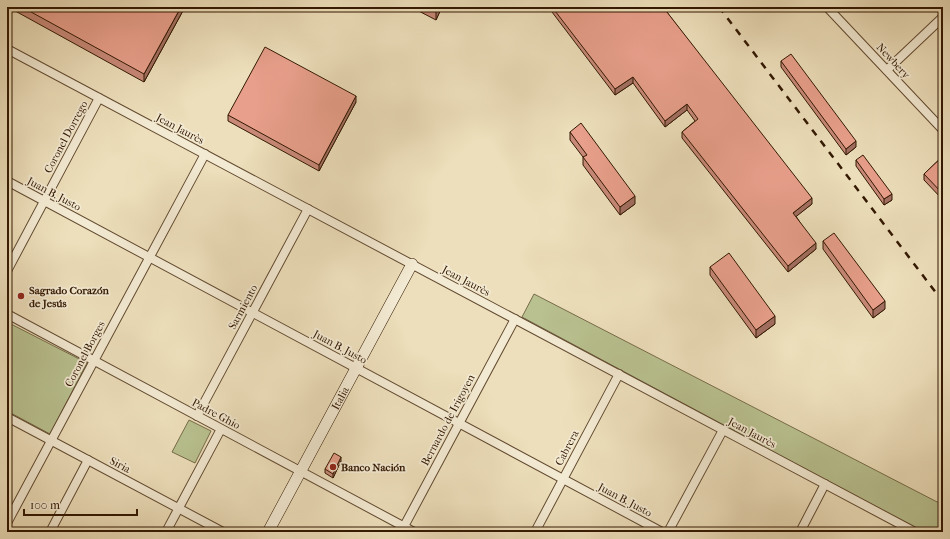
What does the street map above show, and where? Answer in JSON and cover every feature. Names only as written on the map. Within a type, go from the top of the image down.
[{"type":"street","name":"Newbery","points":[[827,7],[943,130]]},
{"type":"street","points":[[887,70],[943,17]]},
{"type":"street","name":"Jean Jaurès","points":[[7,49],[915,532]]},
{"type":"street","name":"Coronel Dorrego","points":[[7,271],[99,98]]},
{"type":"street","name":"Coronel Borges","points":[[7,523],[205,154]]},
{"type":"street","name":"Juan B. Justo","points":[[7,181],[662,532]]},
{"type":"street","name":"Sarmiento","points":[[197,416],[308,209]]},
{"type":"street","name":"Italia","points":[[268,532],[412,264]]},
{"type":"street","name":"Padre Ghio","points":[[7,314],[301,472],[403,529],[414,532]]},
{"type":"street","name":"Bernardo de Irigoyen","points":[[403,529],[515,319]]},
{"type":"street","name":"Cabrera","points":[[535,532],[619,374]]},
{"type":"street","name":"Siria","points":[[7,417],[223,532]]},
{"type":"street","points":[[166,532],[221,429]]},
{"type":"street","points":[[668,532],[723,430]]},
{"type":"street","points":[[50,532],[88,460]]},
{"type":"street","points":[[800,532],[825,484]]},
{"type":"green space","points":[[534,294],[943,505],[943,532],[923,532],[522,317]]},
{"type":"green space","points":[[7,322],[87,363],[50,434],[7,411]]},
{"type":"green space","points":[[189,420],[211,431],[195,463],[172,452]]},
{"type":"building","points":[[22,7],[181,7],[144,74]]},
{"type":"building","points":[[426,7],[438,7],[436,12]]},
{"type":"building","points":[[552,7],[663,7],[812,198],[793,213],[816,243],[788,266],[682,132],[698,119],[687,104],[665,121],[633,77],[615,89]]},
{"type":"building","points":[[265,47],[356,96],[319,165],[228,115]]},
{"type":"building","points":[[791,54],[856,141],[846,149],[781,61]]},
{"type":"building","points":[[581,123],[635,196],[620,207],[583,157],[587,155],[570,132]]},
{"type":"building","points":[[863,155],[892,194],[884,199],[856,160]]},
{"type":"building","points":[[943,156],[943,194],[924,174]]},
{"type":"building","points":[[834,233],[885,301],[873,310],[823,241]]},
{"type":"building","points":[[729,253],[775,316],[756,330],[710,267]]},
{"type":"building","name":"Banco Nación","points":[[334,453],[341,457],[333,474],[325,469]]},
{"type":"railway","points":[[719,7],[943,302]]},
{"type":"place","name":"Sagrado Corazón de Jesús","points":[[21,296]]},
{"type":"place","name":"Banco Nación","points":[[333,467]]}]
